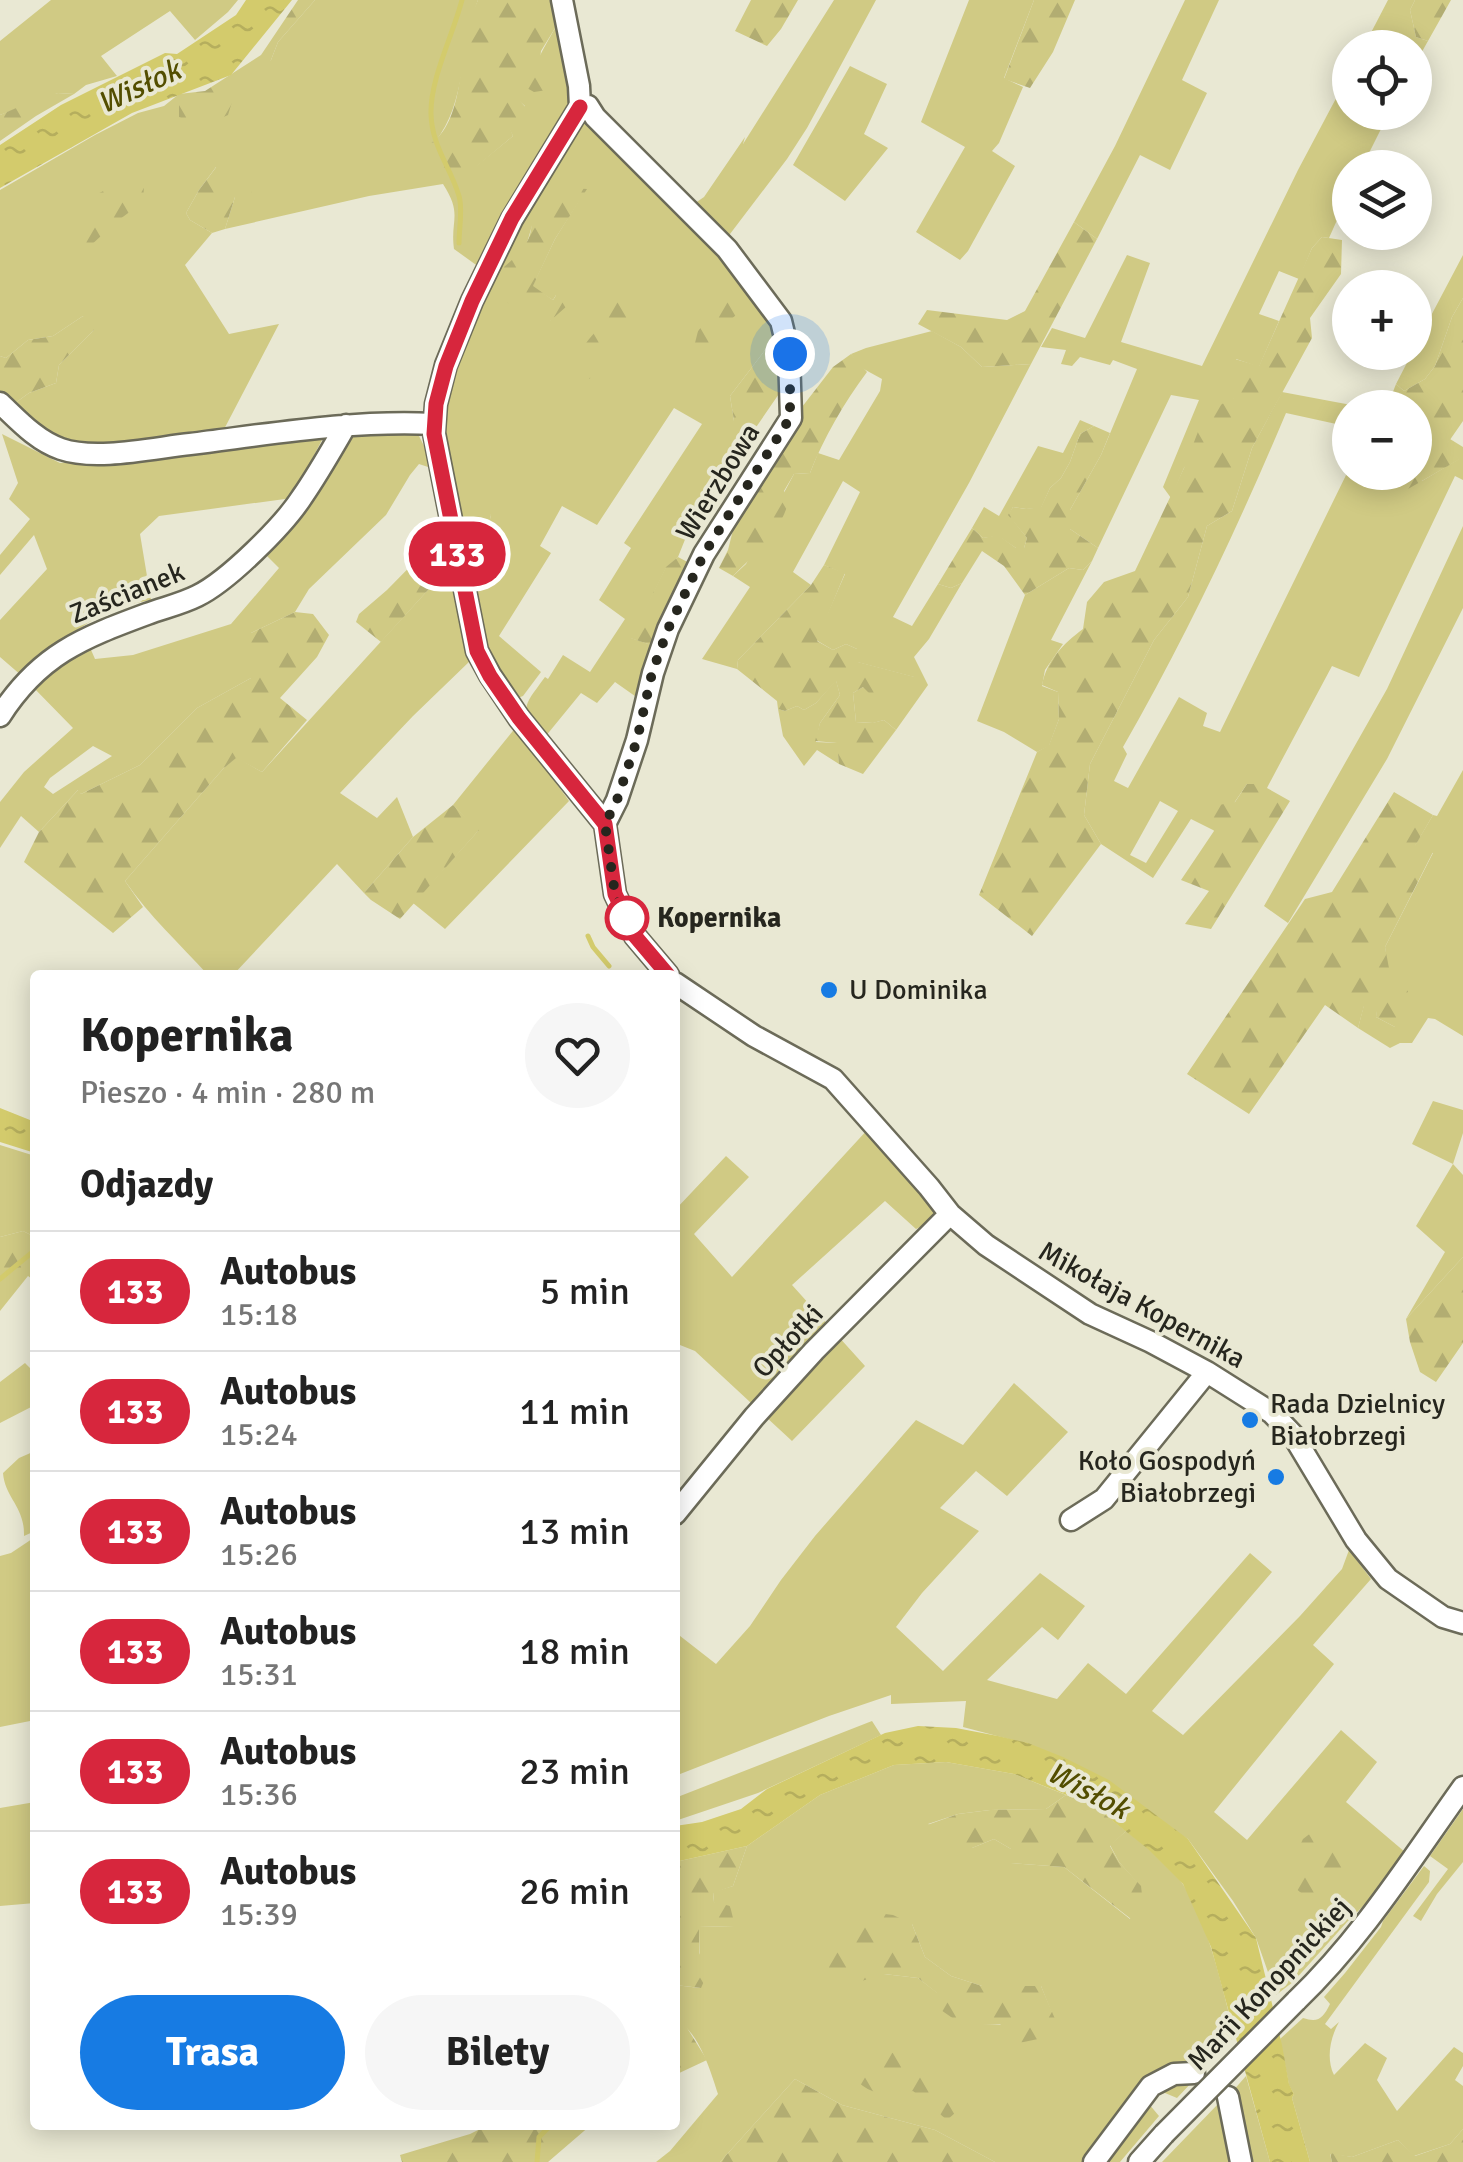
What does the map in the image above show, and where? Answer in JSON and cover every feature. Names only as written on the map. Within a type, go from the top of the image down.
[{"type":"street","points":[[562,0],[580,107],[512,218],[484,277],[446,366],[434,424],[477,651],[519,718],[605,824],[615,894],[635,936],[664,970]]},
{"type":"street","name":"Wierzbowa","points":[[580,107],[588,106],[727,249],[781,321],[790,354],[790,418],[704,554],[668,629],[652,673],[637,740],[605,824]]},
{"type":"street","points":[[0,404],[48,443],[84,453],[346,425],[434,424]]},
{"type":"street","name":"Zaścianek","points":[[0,716],[42,665],[70,646],[96,632],[197,596],[231,572],[300,501],[346,425]]},
{"type":"street","name":"Mikołaja Kopernika","points":[[680,986],[754,1036],[833,1080],[950,1214],[986,1245],[1090,1314],[1207,1372],[1272,1413],[1293,1434],[1356,1540],[1388,1579],[1443,1617],[1463,1623]]},
{"type":"street","name":"Opłotki","points":[[680,1508],[814,1351],[950,1214]]},
{"type":"street","points":[[1071,1520],[1104,1498],[1207,1372]]},
{"type":"street","name":"Marii Konopnickiej","points":[[1140,2162],[1322,1976],[1372,1917],[1463,1787]]},
{"type":"street","points":[[1094,2162],[1151,2086],[1174,2074],[1194,2073]]},
{"type":"street","points":[[1228,2097],[1241,2162]]},
{"type":"green space","points":[[51,0],[238,0],[195,40],[170,11],[101,56],[117,76],[86,85],[74,94],[58,93],[0,115],[0,41]]},
{"type":"green space","points":[[298,0],[315,0],[278,42],[254,84],[238,82],[228,115],[201,127],[179,117],[179,94],[205,91],[261,55]]},
{"type":"green space","points":[[315,0],[478,0],[453,109],[435,142],[475,167],[513,136],[508,126],[525,106],[518,100],[560,20],[569,107],[479,267],[454,249],[454,210],[443,184],[369,196],[225,229],[235,197],[216,167],[186,213],[190,220],[212,233],[185,265],[229,334],[279,324],[220,437],[112,446],[61,445],[11,406],[29,393],[56,383],[59,365],[94,330],[83,316],[53,336],[28,340],[6,358],[0,356],[0,190],[95,135],[138,113],[164,106],[179,94],[179,117],[271,60],[278,42]]},
{"type":"green space","points":[[478,0],[554,0],[560,20],[541,51],[540,60],[553,69],[554,89],[534,92],[525,87],[519,100],[529,111],[529,122],[509,126],[513,136],[476,167],[476,182],[443,184],[430,144],[441,134],[455,105],[469,23]]},
{"type":"green space","points":[[751,0],[798,0],[767,46],[735,31]]},
{"type":"green space","points":[[834,0],[876,0],[807,128],[725,238],[688,208],[704,197],[745,137],[743,144]]},
{"type":"green space","points":[[969,0],[1034,0],[1004,78],[1023,87],[992,151],[1015,166],[960,260],[916,232],[965,147],[921,122]]},
{"type":"green space","points":[[1034,0],[1075,0],[1053,52],[1030,88],[1004,79]]},
{"type":"green space","points":[[1185,0],[1219,0],[1182,80],[1207,93],[1170,170],[1140,155],[1097,239],[1074,222]]},
{"type":"green space","points":[[1388,0],[1415,0],[1410,10],[1414,30],[1372,30]]},
{"type":"green space","points":[[1415,0],[1451,0],[1432,34],[1432,30],[1414,30],[1410,10]]},
{"type":"green space","points":[[850,66],[887,84],[864,134],[888,148],[845,201],[793,165]]},
{"type":"green space","points":[[58,93],[74,94],[0,141],[0,115]]},
{"type":"green space","points":[[1332,106],[1332,130],[1380,130],[1370,150],[1332,150],[1329,238],[1322,237],[1312,248],[1299,279],[1279,271],[1259,314],[1279,321],[1259,367],[1236,359],[1235,397],[1184,468],[1171,498],[1163,487],[1199,400],[1171,395],[1098,548],[1070,529],[1070,510],[1101,455],[1137,369],[1113,360],[1110,365],[1080,357],[1072,366],[1061,364],[1066,350],[1041,347],[1052,328],[1085,338],[1127,255],[1150,263],[1121,342],[1202,366]]},
{"type":"green space","points":[[589,120],[749,283],[779,334],[730,396],[733,451],[739,452],[686,537],[678,557],[666,568],[631,638],[657,647],[642,701],[615,682],[597,703],[581,693],[545,737],[528,713],[528,702],[563,655],[590,672],[625,619],[599,600],[631,548],[624,543],[702,424],[674,408],[597,525],[562,506],[540,546],[551,553],[499,636],[541,672],[523,696],[515,699],[482,637],[465,546],[485,539],[491,515],[456,503],[441,430],[452,372],[504,248],[582,122]],"holes":[[[586,189],[555,239],[532,287],[553,300],[556,295],[550,321],[527,321],[525,250],[533,222]]]},
{"type":"green space","points":[[217,166],[252,180],[251,196],[235,197],[225,229],[212,233],[190,220],[186,213]]},
{"type":"green space","points":[[144,186],[143,202],[88,248],[74,247],[75,225],[85,205],[103,191]]},
{"type":"green space","points":[[556,187],[587,189],[555,239],[533,286],[553,300],[557,294],[567,306],[550,321],[527,321],[506,301],[504,267],[528,239],[531,202]]},
{"type":"green space","points":[[1074,222],[1097,239],[1031,364],[982,367],[961,347],[918,324],[927,310],[1007,320],[1025,311]]},
{"type":"green space","points":[[1322,237],[1332,238],[1332,250],[1342,250],[1341,270],[1332,270],[1332,287],[1310,318],[1312,338],[1252,448],[1232,511],[1207,526],[1188,597],[1154,640],[1090,764],[1084,815],[1101,844],[1032,936],[979,895],[1037,752],[1049,745],[1059,719],[1058,692],[1042,685],[1048,668],[1083,629],[1087,602],[1104,582],[1135,571],[1201,424],[1216,407],[1234,398],[1225,393],[1235,359],[1259,366],[1312,248]]},
{"type":"green space","points":[[1463,255],[1463,298],[1432,370],[1432,314]]},
{"type":"green space","points":[[716,291],[728,291],[745,301],[725,325],[722,351],[709,365],[691,359],[703,325],[702,305]]},
{"type":"green space","points":[[1463,298],[1463,421],[1445,447],[1460,459],[1432,475],[1432,390],[1406,390],[1425,379],[1435,366]]},
{"type":"green space","points":[[615,300],[625,300],[636,314],[627,326],[606,340],[605,363],[589,379],[578,374],[578,359]]},
{"type":"green space","points":[[83,316],[94,319],[94,330],[59,365],[56,383],[29,393],[11,406],[0,396],[0,356],[6,358],[28,340],[53,336]]},
{"type":"green space","points":[[932,331],[961,347],[982,367],[1031,364],[893,617],[912,626],[938,584],[951,588],[962,583],[914,657],[928,685],[896,730],[884,720],[856,722],[853,693],[863,687],[902,697],[914,677],[857,662],[857,649],[846,644],[833,650],[816,640],[845,574],[824,565],[860,492],[843,481],[793,572],[811,585],[738,660],[737,669],[702,659],[750,587],[733,576],[746,564],[794,474],[810,473],[818,453],[839,460],[880,391],[882,379],[860,367],[851,354]]},
{"type":"green space","points":[[779,334],[783,388],[739,452],[733,451],[725,442],[734,421],[730,396]]},
{"type":"green space","points":[[851,354],[867,372],[835,421],[810,473],[794,474],[784,491],[789,501],[779,524],[733,576],[719,568],[737,514],[795,416],[833,367]]},
{"type":"green space","points":[[1403,370],[1432,370],[1406,390],[1396,384]]},
{"type":"green space","points":[[1282,392],[1332,401],[1332,423],[1286,413],[1210,582],[1123,747],[1127,754],[1114,781],[1128,788],[1179,697],[1207,713],[1203,726],[1220,732],[1339,490],[1432,490],[1432,475],[1459,459],[1444,447],[1450,439],[1463,447],[1463,480],[1455,476],[1359,677],[1332,666],[1269,784],[1247,784],[1215,831],[1191,819],[1153,878],[1101,844],[1084,815],[1090,764],[1154,640],[1188,597],[1207,526],[1232,511],[1252,448]],"holes":[[[1160,801],[1178,811],[1146,863],[1130,855]]]},
{"type":"green space","points":[[1080,420],[1094,426],[1080,434],[1070,462],[1050,488],[1041,508],[1013,507],[1009,515],[1027,538],[1024,548],[1016,548],[998,536],[983,538],[972,528],[984,507],[999,516],[1038,446],[1063,453]]},
{"type":"green space","points":[[1094,426],[1110,433],[1070,510],[1070,529],[1098,548],[1092,561],[1083,570],[1069,568],[1025,595],[1004,566],[982,551],[962,583],[951,588],[938,584],[972,528],[983,538],[998,535],[1016,548],[1024,548],[1027,538],[1008,515],[1013,507],[1041,507],[1070,462],[1080,434]]},
{"type":"green space","points":[[351,431],[417,432],[426,450],[428,467],[419,464],[386,515],[309,589],[295,612],[251,633],[251,678],[197,708],[140,765],[81,794],[78,790],[39,832],[21,816],[0,848],[0,802],[24,772],[73,728],[30,684],[88,643],[95,659],[133,655],[231,624],[279,568],[261,550]],"holes":[[[93,746],[112,756],[53,794],[44,787],[50,778]]]},
{"type":"green space","points":[[2,434],[60,463],[324,436],[292,498],[159,516],[140,534],[151,600],[110,608],[22,676],[0,657],[0,620],[47,569],[34,535],[0,575],[0,555],[30,519],[9,499],[18,483]]},
{"type":"green space","points":[[477,501],[491,515],[485,539],[465,546],[456,503]]},
{"type":"green space","points":[[1463,526],[1463,608],[1387,759],[1288,923],[1264,906],[1387,689]]},
{"type":"green space","points":[[442,534],[450,571],[438,579],[381,642],[356,622],[359,614]]},
{"type":"green space","points":[[678,557],[695,566],[657,647],[630,638],[666,567]]},
{"type":"green space","points":[[1092,561],[1051,640],[1063,644],[1045,670],[1042,686],[1058,692],[1059,719],[1049,746],[1037,752],[977,721],[1025,595],[1069,568],[1083,570]]},
{"type":"green space","points":[[824,565],[845,573],[817,641],[833,650],[846,644],[857,649],[858,662],[915,677],[903,697],[873,697],[863,687],[853,693],[856,722],[884,720],[896,730],[863,774],[839,764],[837,743],[815,741],[820,723],[840,695],[836,681],[816,703],[804,710],[797,706],[785,711],[778,709],[777,701],[737,669],[738,660],[811,585]]},
{"type":"green space","points":[[450,571],[471,660],[340,793],[377,818],[397,797],[413,837],[364,893],[337,864],[238,970],[203,970],[125,881],[236,757],[262,772],[438,579]]},
{"type":"green space","points":[[295,612],[313,614],[329,635],[317,657],[280,698],[307,720],[262,772],[236,758],[223,769],[125,881],[143,907],[113,933],[24,862],[39,832],[79,789],[81,794],[140,765],[197,708],[251,678],[251,633]]},
{"type":"green space","points":[[836,680],[840,695],[820,723],[816,742],[838,743],[839,764],[817,750],[804,766],[783,736],[778,709],[785,711],[797,706],[804,710],[816,703]]},
{"type":"green space","points":[[516,727],[569,801],[445,929],[413,903],[478,831],[453,805]]},
{"type":"green space","points":[[1463,770],[1463,1036],[1428,1018],[1412,1043],[1390,1048],[1358,1028],[1364,1005],[1378,1005],[1376,1017],[1395,1027],[1385,947],[1433,853],[1414,847]]},
{"type":"green space","points":[[1247,784],[1269,784],[1267,788],[1290,801],[1211,929],[1185,924],[1209,891],[1181,880],[1214,831],[1213,806],[1235,802]]},
{"type":"green space","points":[[1394,792],[1433,815],[1415,846],[1433,852],[1385,947],[1391,979],[1408,991],[1395,1027],[1376,1017],[1377,1005],[1364,1006],[1358,1028],[1325,1005],[1249,1114],[1187,1074],[1305,899],[1332,892]]},
{"type":"green space","points":[[453,805],[479,830],[400,919],[364,893],[413,837]]},
{"type":"green space","points":[[1433,1101],[1463,1110],[1463,1133],[1453,1164],[1412,1144]]},
{"type":"green space","points":[[869,1128],[945,1215],[916,1229],[885,1201],[792,1285],[865,1366],[792,1441],[695,1351],[680,1345],[680,1205],[726,1156],[749,1177],[694,1234],[732,1277]]},
{"type":"green space","points":[[0,1145],[30,1154],[30,1234],[23,1231],[0,1237]]},
{"type":"green space","points":[[1453,1164],[1463,1175],[1463,1257],[1406,1319],[1445,1252],[1416,1226]]},
{"type":"green space","points":[[23,1231],[30,1234],[30,1277],[0,1311],[0,1237]]},
{"type":"green space","points":[[1463,1257],[1463,1343],[1436,1382],[1420,1372],[1406,1319]]},
{"type":"green space","points":[[25,1363],[30,1368],[30,1408],[0,1423],[0,1382]]},
{"type":"green space","points":[[1014,1383],[1068,1432],[1007,1496],[976,1471],[940,1508],[979,1531],[896,1627],[943,1671],[1040,1573],[1085,1606],[1058,1640],[1042,1627],[987,1680],[1057,1699],[1088,1663],[1126,1694],[1250,1553],[1272,1572],[1152,1711],[1183,1735],[1300,1616],[1342,1569],[1349,1550],[1371,1579],[1313,1645],[1334,1664],[1214,1812],[1247,1840],[1341,1730],[1377,1762],[1346,1802],[1412,1858],[1276,1995],[1256,1938],[1188,1839],[1028,1744],[963,1727],[966,1701],[891,1704],[891,1695],[680,1774],[680,1636],[716,1664],[750,1626],[815,1536],[916,1420],[963,1445]]},
{"type":"green space","points":[[30,1453],[30,1533],[24,1536],[21,1517],[3,1473]]},
{"type":"green space","points":[[30,1540],[30,1721],[0,1727],[0,1556]]},
{"type":"green space","points":[[872,1721],[881,1735],[758,1793],[680,1819],[680,1796]]},
{"type":"green space","points":[[946,1762],[1014,1774],[1066,1795],[1046,1809],[958,1814],[928,1824],[972,1848],[994,1839],[1011,1849],[1011,1863],[1064,1867],[1130,1919],[1141,1887],[1110,1845],[1126,1831],[1179,1878],[1193,1903],[1214,1959],[1235,2036],[1214,2060],[1163,2069],[1088,2162],[995,2162],[935,2130],[842,2105],[795,2079],[720,2162],[656,2162],[718,2094],[697,2042],[680,2023],[680,1986],[700,1988],[699,1927],[734,1926],[714,1902],[713,1892],[733,1886],[747,1846],[820,1795],[894,1765]],"holes":[[[912,1924],[925,1957],[951,1976],[982,1986],[1041,1986],[1057,2026],[978,2024],[918,1978],[884,1974]]]},
{"type":"green space","points":[[1066,1795],[1094,1806],[1126,1831],[1110,1846],[1141,1886],[1143,1903],[1131,1919],[1064,1867],[1011,1863],[1011,1849],[994,1839],[972,1848],[938,1852],[927,1825],[958,1814],[1046,1809]]},
{"type":"green space","points":[[30,1803],[30,1903],[0,1906],[0,1808]]},
{"type":"green space","points":[[1463,1809],[1463,1862],[1421,1921],[1413,1916],[1448,1869],[1430,1856]]},
{"type":"green space","points":[[1329,1819],[1354,1857],[1316,1905],[1284,1879],[1303,1839]]},
{"type":"green space","points":[[747,1846],[733,1886],[713,1893],[714,1902],[730,1906],[735,1926],[699,1927],[699,1953],[709,1970],[701,1988],[680,1986],[680,1861]]},
{"type":"green space","points":[[1424,1866],[1430,1871],[1429,1882],[1325,2024],[1331,2029],[1339,2022],[1331,2042],[1330,2062],[1334,2075],[1365,2043],[1387,2058],[1377,2080],[1397,2111],[1454,2047],[1463,2053],[1463,2066],[1455,2080],[1463,2086],[1463,2129],[1450,2144],[1414,2156],[1398,2140],[1352,2157],[1330,2154],[1332,2162],[1310,2162],[1280,2039],[1303,2018],[1323,2016],[1330,2004],[1324,1997]]},
{"type":"green space","points":[[869,1912],[893,1915],[912,1924],[925,1957],[951,1976],[982,1986],[1041,1986],[1058,2026],[1038,2039],[1019,2043],[1000,2024],[964,2026],[938,2008],[937,1993],[918,1978],[884,1974],[852,1984],[829,1974],[831,1952],[838,1937]]},
{"type":"green space","points":[[680,2022],[684,2023],[707,2060],[680,2073]]},
{"type":"green space","points":[[852,2042],[915,2062],[941,2080],[964,2105],[947,2120],[913,2091],[884,2094],[869,2090],[847,2071]]},
{"type":"green space","points":[[1246,2076],[1270,2162],[1247,2162],[1232,2092]]},
{"type":"green space","points":[[795,2079],[842,2105],[935,2130],[995,2162],[720,2162]]},
{"type":"green space","points":[[1194,2080],[1177,2098],[1165,2093],[1149,2104],[1159,2116],[1120,2162],[1099,2162],[1166,2084]]},
{"type":"green space","points":[[1219,2103],[1227,2120],[1234,2162],[1162,2162]]},
{"type":"green space","points":[[1463,2129],[1463,2162],[1332,2162],[1330,2153],[1352,2157],[1398,2140],[1415,2156],[1450,2144]]},
{"type":"green space","points":[[478,2130],[585,2130],[548,2162],[402,2162],[400,2155]]},
{"type":"water","name":"Wisłok","points":[[246,0],[292,0],[231,75],[132,113],[0,188],[0,145],[61,105],[165,53],[177,54],[236,15]]},
{"type":"water","points":[[0,1108],[30,1120],[30,1151],[0,1142]]},
{"type":"water","name":"Wisłok","points":[[918,1726],[956,1728],[1028,1743],[1109,1780],[1188,1839],[1256,1938],[1310,2162],[1270,2162],[1211,1947],[1183,1884],[1148,1849],[1094,1806],[1014,1774],[946,1762],[894,1765],[820,1795],[747,1846],[680,1861],[680,1825],[741,1809],[767,1789],[885,1733]]},
{"type":"waterway","points":[[459,243],[460,201],[435,137],[431,114],[438,72],[462,0]]},
{"type":"waterway","points":[[588,936],[609,966]]},
{"type":"waterway","points":[[0,1279],[30,1254]]},
{"type":"waterway","points":[[537,2162],[539,2137],[546,2130]]},
{"type":"bus line","name":"133","points":[[580,107],[512,218],[472,301],[446,366],[436,404],[434,434],[477,651],[519,718],[605,824],[615,894],[635,936],[664,970]]},
{"type":"place","name":"Kopernika","points":[[627,918]]},
{"type":"place","name":"U Dominika","points":[[829,990]]},
{"type":"place","name":"Rada Dzielnicy Białobrzegi","points":[[1250,1420]]},
{"type":"place","name":"Koło Gospodyń Białobrzegi","points":[[1276,1477]]},
{"type":"route","points":[[627,918],[615,894],[605,824],[637,740],[652,673],[668,629],[704,554],[790,418],[790,354]]}]
